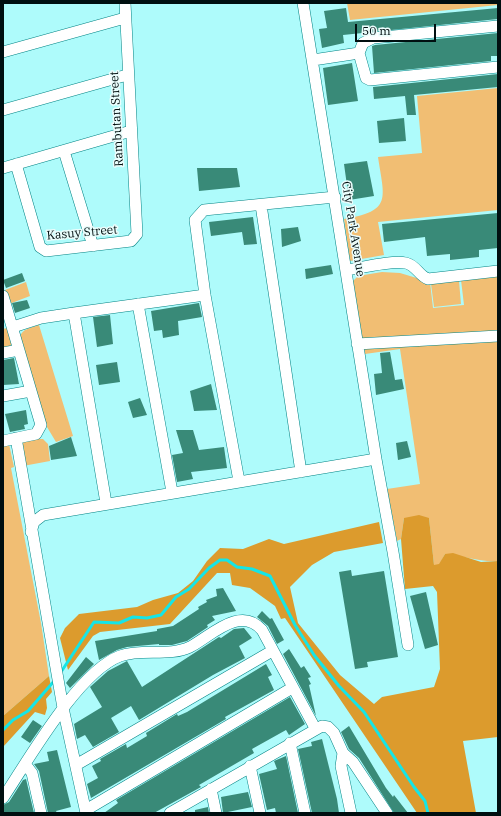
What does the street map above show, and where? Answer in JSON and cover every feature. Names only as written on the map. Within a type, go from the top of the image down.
[{"type":"street","name":"Rambutan Street","points":[[124,3],[137,234]]},
{"type":"street","name":"City Park Avenue","points":[[303,3],[335,197],[357,344],[376,459],[394,552],[408,645]]},
{"type":"street","points":[[3,52],[124,18]]},
{"type":"street","points":[[498,26],[373,38],[363,43],[359,53],[366,78],[370,80],[498,67]]},
{"type":"street","points":[[313,60],[359,53]]},
{"type":"street","points":[[3,110],[127,75]]},
{"type":"street","points":[[3,168],[131,131]]},
{"type":"street","points":[[64,151],[93,246]]},
{"type":"street","name":"Kasuy Street","points":[[16,164],[42,250],[46,251],[131,242],[137,234]]},
{"type":"street","points":[[239,481],[206,295],[195,220],[204,210],[335,197]]},
{"type":"street","points":[[261,205],[301,472]]},
{"type":"street","points":[[346,270],[405,263],[415,267],[424,277],[428,278],[498,271]]},
{"type":"street","points":[[13,328],[41,318],[206,295]]},
{"type":"street","points":[[3,296],[5,309],[13,328],[40,428],[36,434],[3,441]]},
{"type":"street","points":[[138,304],[172,492]]},
{"type":"street","points":[[74,313],[106,503]]},
{"type":"street","points":[[357,344],[498,336]]},
{"type":"street","points":[[3,353],[19,350]]},
{"type":"street","points":[[3,396],[31,391]]},
{"type":"street","points":[[16,438],[31,532],[63,708],[86,812],[292,688]]},
{"type":"street","points":[[31,532],[34,522],[43,515],[106,503],[376,459]]},
{"type":"street","points":[[3,798],[63,708],[89,676],[118,657],[130,654],[185,649],[236,620],[248,621],[260,627],[315,728]]},
{"type":"street","points":[[76,765],[272,651]]},
{"type":"street","points":[[172,812],[315,728],[322,726],[331,730],[343,753],[353,762],[387,813]]},
{"type":"street","points":[[290,743],[305,813]]},
{"type":"street","points":[[343,753],[341,766],[350,813]]},
{"type":"street","points":[[26,765],[32,773],[41,813]]},
{"type":"street","points":[[250,766],[260,813]]},
{"type":"street","points":[[211,789],[216,813]]},
{"type":"shaded area","points":[[347,3],[498,3],[498,5],[350,20]]},
{"type":"shaded area","points":[[498,88],[498,210],[378,222],[384,255],[350,261],[344,219],[371,212],[378,207],[382,200],[383,193],[378,157],[422,153],[417,96]]},
{"type":"shaded area","points":[[382,272],[400,273],[430,282],[433,308],[464,305],[461,280],[498,276],[498,561],[484,561],[445,554],[439,565],[434,565],[429,518],[404,518],[401,539],[397,541],[387,489],[420,484],[400,349],[365,354],[353,281],[358,276]]},
{"type":"shaded area","points":[[459,281],[461,304],[434,307],[431,284]]},
{"type":"shaded area","points":[[26,282],[30,296],[9,304],[5,290]]},
{"type":"shaded area","points":[[39,325],[73,436],[56,442],[47,427],[20,339],[20,336],[24,331]]},
{"type":"shaded area","points":[[7,328],[12,343],[10,347],[3,348],[3,329]]},
{"type":"shaded area","points":[[43,439],[48,444],[50,461],[23,466],[19,443]]},
{"type":"shaded area","points":[[9,444],[14,467],[11,468],[41,623],[49,676],[3,716],[3,445]]},
{"type":"shaded area","points":[[419,515],[429,518],[434,565],[439,564],[445,554],[453,553],[481,562],[498,561],[498,737],[463,741],[476,813],[417,813],[285,618],[281,619],[275,606],[250,588],[232,585],[230,573],[217,573],[170,624],[100,632],[93,636],[68,670],[60,638],[65,628],[79,614],[137,607],[153,600],[178,593],[193,581],[207,561],[220,548],[243,549],[269,539],[284,544],[379,522],[383,543],[334,552],[312,565],[290,587],[298,623],[340,675],[374,704],[382,697],[434,687],[440,669],[437,592],[433,586],[405,589],[401,539],[404,518]]},
{"type":"shaded area","points":[[49,676],[52,692],[46,699],[47,708],[45,715],[35,712],[3,747],[3,716]]},
{"type":"building","points":[[346,8],[348,22],[498,8],[498,19],[343,35],[344,43],[322,48],[319,29],[327,28],[324,11]]},
{"type":"building","points":[[498,33],[498,56],[491,56],[491,61],[374,73],[372,46],[375,45]]},
{"type":"building","points":[[352,63],[358,101],[328,105],[323,68]]},
{"type":"building","points":[[498,74],[498,87],[414,95],[416,115],[407,115],[405,96],[374,99],[373,87]]},
{"type":"building","points":[[404,118],[406,141],[379,143],[377,121]]},
{"type":"building","points":[[367,161],[374,196],[349,200],[344,164]]},
{"type":"building","points":[[197,168],[237,168],[240,187],[199,191]]},
{"type":"building","points":[[498,213],[498,248],[479,250],[479,257],[450,260],[450,254],[427,256],[425,237],[384,242],[382,224]]},
{"type":"building","points":[[253,217],[257,244],[244,245],[242,232],[211,236],[209,222]]},
{"type":"building","points":[[298,227],[301,241],[282,247],[281,229]]},
{"type":"building","points":[[331,265],[333,274],[306,279],[305,269]]},
{"type":"building","points":[[22,273],[25,281],[6,288],[3,280]]},
{"type":"building","points":[[27,300],[30,308],[15,313],[12,303]]},
{"type":"building","points":[[199,303],[202,317],[178,321],[179,335],[163,338],[162,330],[154,331],[151,311]]},
{"type":"building","points":[[110,315],[113,344],[97,347],[93,317]]},
{"type":"building","points":[[390,352],[395,380],[402,379],[404,389],[376,395],[374,374],[382,373],[380,353]]},
{"type":"building","points":[[14,358],[19,384],[3,385],[3,360]]},
{"type":"building","points":[[117,362],[120,382],[99,385],[96,365]]},
{"type":"building","points":[[211,384],[217,410],[194,411],[190,391]]},
{"type":"building","points":[[140,398],[147,415],[133,418],[128,402]]},
{"type":"building","points":[[26,410],[28,424],[24,425],[25,429],[10,432],[5,414]]},
{"type":"building","points":[[176,430],[193,430],[199,450],[224,447],[227,468],[191,472],[193,479],[177,482],[172,455],[183,453]]},
{"type":"building","points":[[71,437],[77,456],[51,460],[49,446]]},
{"type":"building","points":[[407,441],[411,457],[398,460],[396,443]]},
{"type":"building","points":[[351,570],[352,576],[384,571],[398,657],[367,662],[368,667],[355,669],[339,572]]},
{"type":"building","points":[[223,588],[236,611],[212,616],[215,620],[207,625],[208,627],[187,641],[172,645],[159,644],[127,647],[117,650],[99,660],[95,641],[157,631],[157,629],[173,626],[199,609],[198,607],[207,602],[206,600],[217,596],[216,589]]},
{"type":"building","points":[[426,592],[438,645],[425,649],[410,596]]},
{"type":"building","points":[[262,611],[270,619],[272,618],[284,640],[277,644],[268,626],[257,617]]},
{"type":"building","points":[[244,628],[252,638],[239,646],[245,658],[213,675],[139,720],[131,706],[111,718],[119,732],[93,747],[85,735],[77,739],[74,724],[102,707],[90,687],[108,671],[127,661],[142,687],[219,637],[221,638],[234,629]]},
{"type":"building","points":[[289,649],[301,668],[304,666],[311,677],[308,678],[311,684],[309,685],[316,716],[283,654]]},
{"type":"building","points":[[86,657],[94,664],[70,688],[66,683]]},
{"type":"building","points":[[266,664],[272,675],[268,677],[274,690],[225,717],[226,719],[91,798],[87,784],[98,778],[92,766],[101,761],[100,759],[126,744],[127,748],[147,736],[146,733],[177,714],[178,716],[187,712]]},
{"type":"building","points":[[290,697],[305,724],[289,735],[286,730],[252,749],[254,753],[199,785],[201,787],[154,813],[104,813],[118,803],[116,800]]},
{"type":"building","points":[[33,720],[42,726],[30,743],[21,737]]},
{"type":"building","points":[[349,726],[386,788],[393,797],[394,795],[408,813],[394,813],[359,758],[349,749],[341,732]]},
{"type":"building","points":[[322,739],[339,813],[312,813],[298,749],[312,746],[311,742]]},
{"type":"building","points":[[57,750],[71,807],[56,811],[57,813],[48,813],[39,771],[34,764],[49,761],[47,752]]},
{"type":"building","points":[[286,756],[298,813],[276,813],[275,808],[267,810],[259,774],[277,769],[274,761]]},
{"type":"building","points":[[26,779],[34,813],[3,813],[3,805],[9,802],[23,780]]},
{"type":"building","points":[[248,792],[252,807],[223,813],[221,797]]},
{"type":"building","points":[[208,807],[209,813],[195,813],[195,810]]},
{"type":"waterway","points":[[61,672],[94,622],[119,623],[133,617],[147,618],[161,615],[176,597],[189,589],[209,568],[220,560],[227,560],[237,567],[252,569],[270,576],[295,625],[314,655],[339,686],[364,712],[425,801],[428,813]]},
{"type":"waterway","points":[[3,730],[13,720],[28,711],[55,680]]}]
